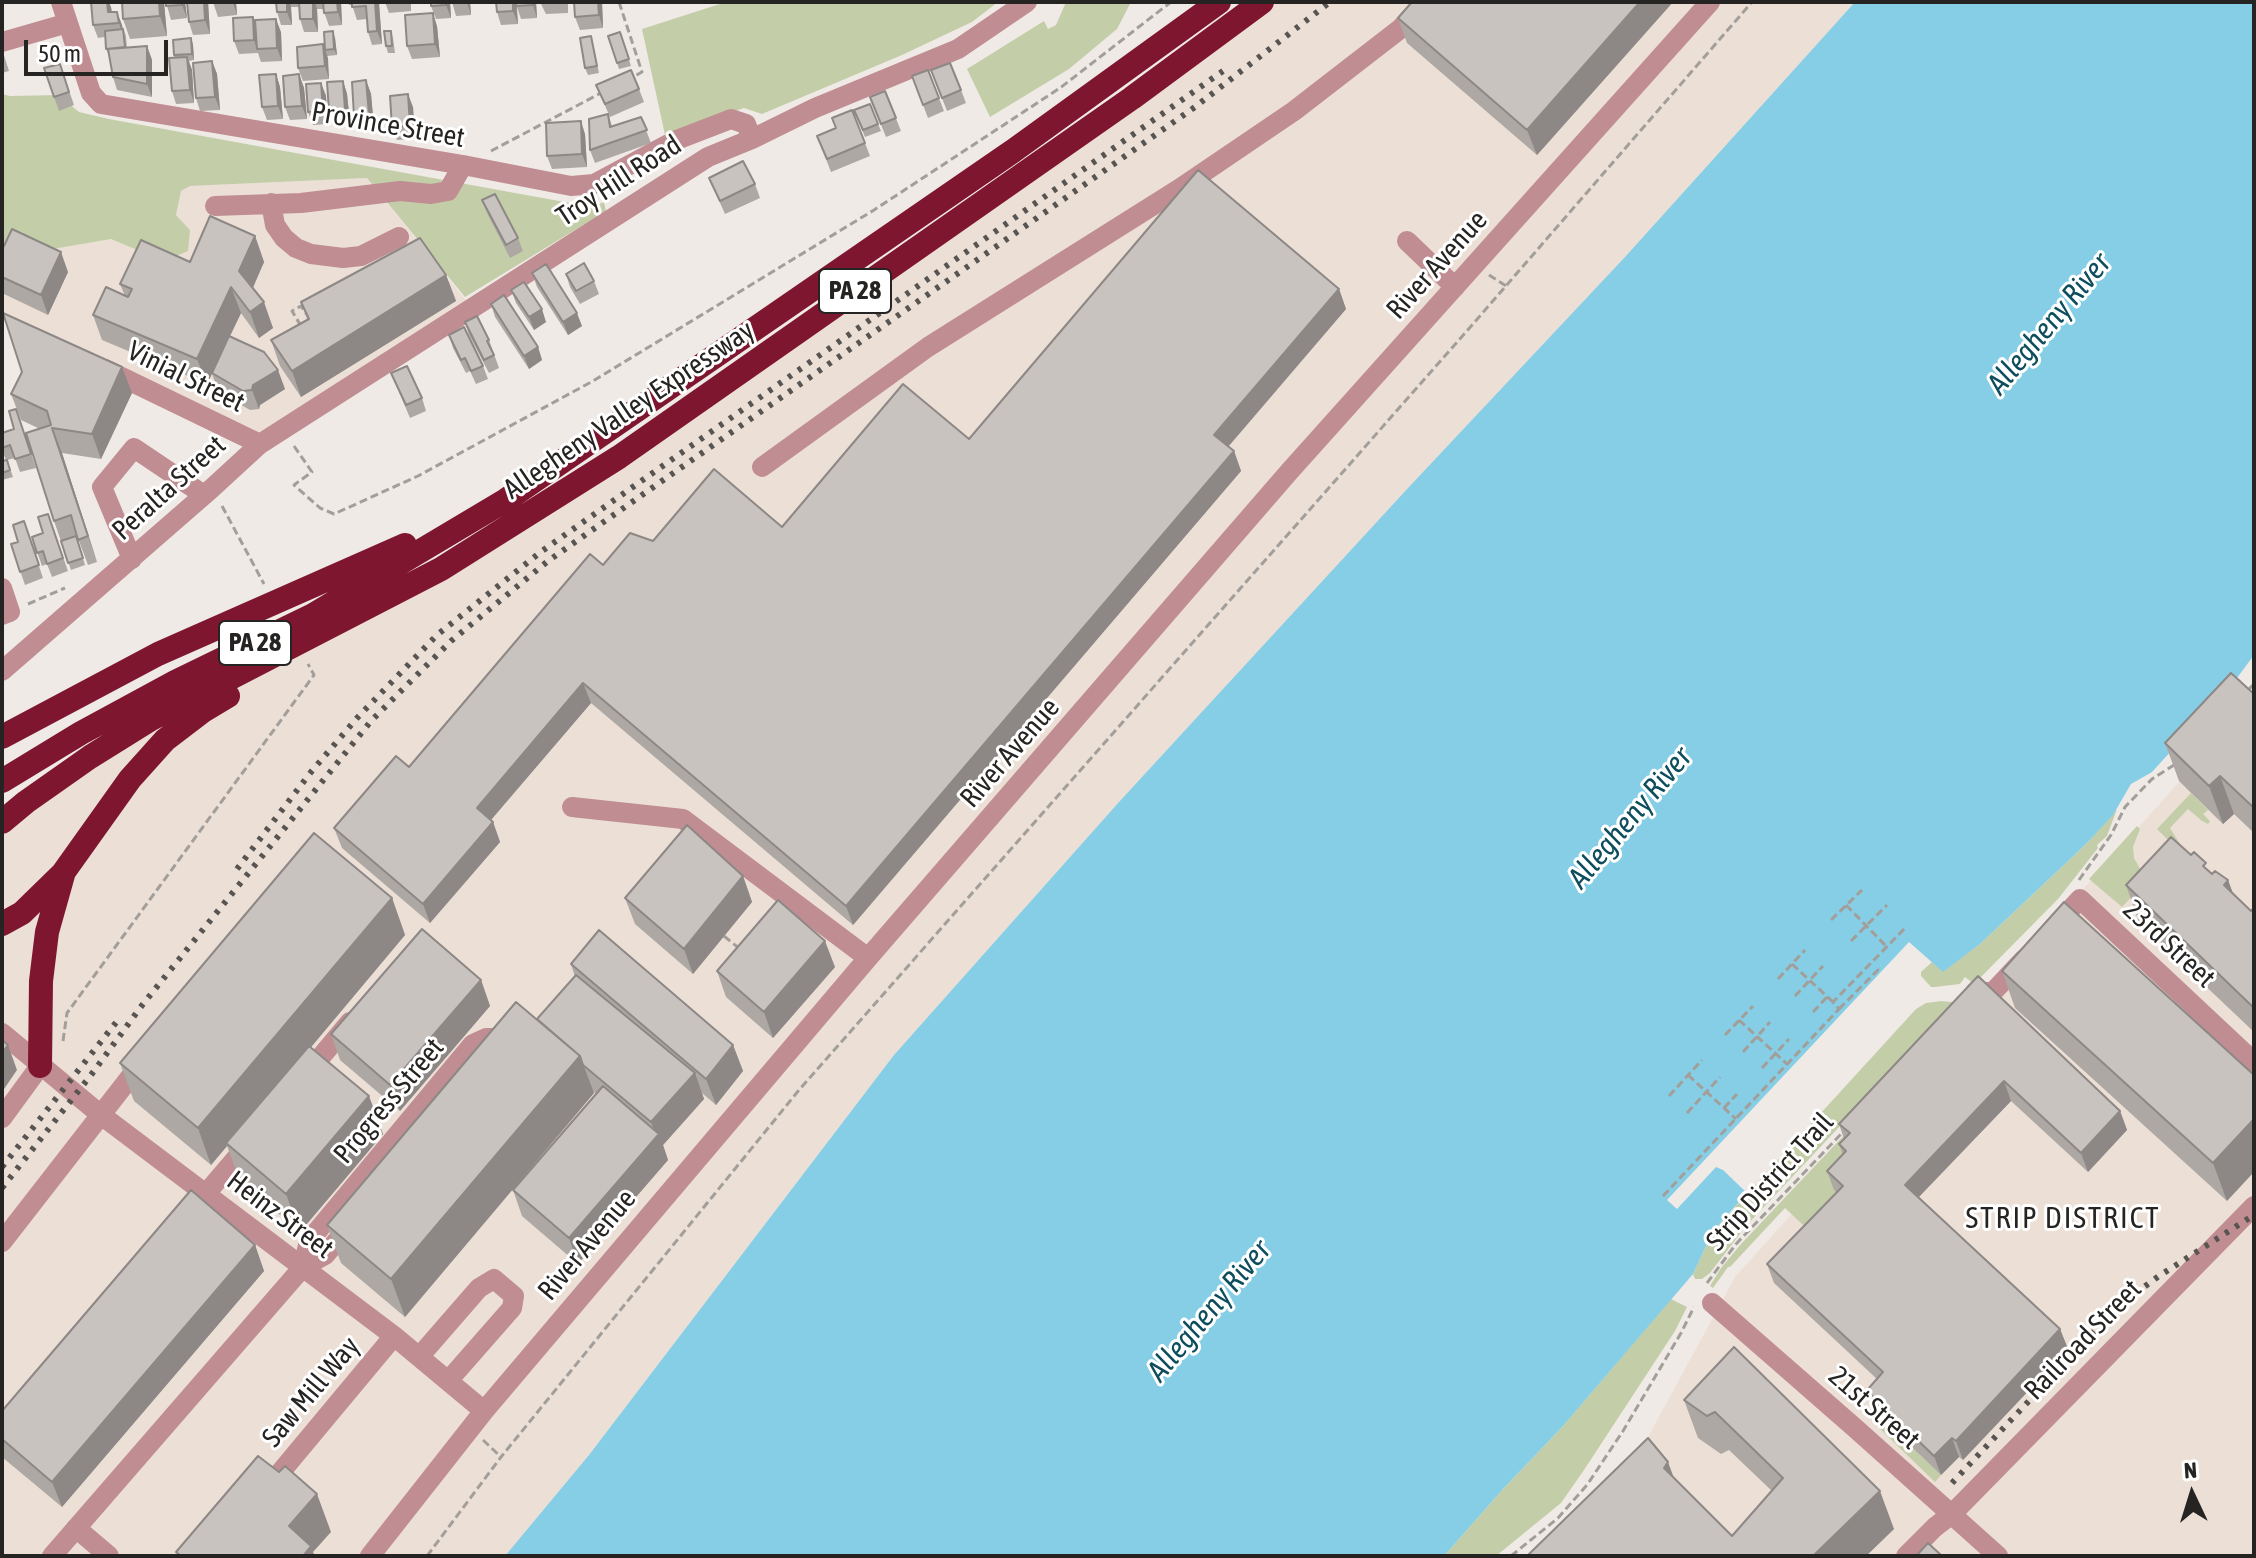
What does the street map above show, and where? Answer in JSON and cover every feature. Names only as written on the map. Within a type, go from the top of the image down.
[{"type":"highway","name":"Allegheny Valley Expressway","points":[[2,781],[81,733],[313,615],[506,500],[1013,151],[1219,2]]},
{"type":"highway","name":"Allegheny Valley Expressway","points":[[2,822],[90,757],[151,719],[441,569],[619,457],[1132,98],[1262,2]]},
{"type":"highway","points":[[2,737],[158,654],[506,500]]},
{"type":"highway","points":[[2,924],[22,913],[63,873],[130,779],[165,740],[203,711],[274,669],[347,619]]},
{"type":"highway","points":[[40,1066],[42,969],[47,932],[63,873]]},
{"type":"street","name":"Province Street","points":[[61,2],[91,93],[101,104],[571,186],[594,184],[674,141],[731,119],[746,124],[752,139]]},
{"type":"street","name":"Troy Hill Road","points":[[267,439],[708,157],[815,108],[958,49],[1027,2]]},
{"type":"street","points":[[762,467],[928,347],[1179,189],[1294,111],[1400,29],[1425,2]]},
{"type":"street","name":"River Avenue","points":[[370,1556],[484,1411],[868,958],[1288,473],[1710,2]]},
{"type":"street","points":[[2,42],[68,23]]},
{"type":"street","points":[[215,206],[301,203],[400,191],[431,194],[448,191],[463,165]]},
{"type":"street","points":[[271,203],[275,225],[284,238],[296,248],[311,254],[343,258],[361,256],[399,237]]},
{"type":"street","points":[[1407,241],[1455,287]]},
{"type":"street","name":"Vinial Street","points":[[88,361],[267,439]]},
{"type":"street","name":"Peralta Street","points":[[2,671],[267,439]]},
{"type":"street","points":[[132,559],[102,487],[134,448],[208,492]]},
{"type":"street","points":[[2,588],[6,613]]},
{"type":"street","points":[[572,807],[683,819],[868,958]]},
{"type":"street","points":[[1975,992],[1993,992],[2078,891]]},
{"type":"street","name":"23rd Street","points":[[2078,891],[2254,1062]]},
{"type":"street","points":[[296,1087],[366,1003]]},
{"type":"street","name":"Heinz Street","points":[[2,1033],[101,1115],[394,1336],[484,1411]]},
{"type":"street","name":"Progress Street","points":[[303,1267],[309,1241],[473,1044],[492,1038],[498,1046],[483,1069]]},
{"type":"street","points":[[2,1242],[156,1043]]},
{"type":"street","points":[[2,1118],[40,1066]]},
{"type":"street","points":[[185,1218],[266,1123]]},
{"type":"street","name":"Railroad Street","points":[[1906,1556],[1952,1514],[2254,1206]]},
{"type":"street","name":"Progress Street","points":[[52,1556],[303,1267],[325,1255],[364,1209]]},
{"type":"street","points":[[419,1357],[479,1288],[494,1279],[514,1296],[512,1308],[448,1381]]},
{"type":"street","name":"21st Street","points":[[1706,1294],[1998,1556]]},
{"type":"street","name":"Saw Mill Way","points":[[258,1499],[394,1336]]},
{"type":"street","points":[[76,1528],[109,1556]]},
{"type":"path","points":[[619,2],[642,72],[628,79]]},
{"type":"path","points":[[267,439],[291,442],[312,472],[294,485],[320,508],[334,514],[418,476],[593,381],[874,210],[1060,88],[1171,2]]},
{"type":"path","points":[[427,1556],[501,1457],[799,1090],[1752,2]]},
{"type":"path","points":[[463,165],[601,94]]},
{"type":"path","points":[[307,316],[301,306],[292,311],[307,334]]},
{"type":"path","points":[[208,492],[226,513],[253,565]]},
{"type":"path","points":[[63,1043],[67,1013],[314,675]]},
{"type":"path","points":[[2242,696],[2254,684]]},
{"type":"path","points":[[2078,891],[2125,807],[2152,779],[2177,763]]},
{"type":"path","points":[[1831,920],[1862,890]]},
{"type":"path","points":[[1846,905],[1886,946]]},
{"type":"path","points":[[1851,941],[1887,905]]},
{"type":"path","points":[[1833,1002],[1907,926]]},
{"type":"path","points":[[724,936],[746,953]]},
{"type":"path","points":[[1778,979],[1805,950]]},
{"type":"path","points":[[1792,964],[1839,1009]]},
{"type":"path","points":[[1795,996],[1823,966]]},
{"type":"path","points":[[1663,1196],[1839,1009],[1878,970],[1880,972]]},
{"type":"path","points":[[1813,1012],[1827,997]]},
{"type":"path","points":[[1725,1035],[1753,1006]]},
{"type":"path","points":[[1739,1020],[1787,1064]]},
{"type":"path","points":[[1743,1052],[1770,1022]]},
{"type":"path","points":[[1762,1068],[1789,1039]]},
{"type":"path","points":[[1669,1096],[1702,1060]]},
{"type":"path","points":[[1688,1075],[1736,1119]]},
{"type":"path","points":[[1687,1113],[1720,1077]]},
{"type":"path","points":[[1724,1108],[1737,1094]]},
{"type":"path","name":"Strip District Trail","points":[[1511,1556],[1558,1518],[1587,1485],[1736,1244],[1846,1128]]},
{"type":"shaded area","points":[[1262,2],[1855,2],[1625,257],[1119,802],[894,1055],[589,1455],[505,1556],[2,1556],[2,823],[26,802],[441,569]]},
{"type":"shaded area","points":[[367,178],[472,308],[260,444],[2,319],[2,244],[10,247],[88,242],[190,230],[176,215],[181,191],[190,186]]},
{"type":"shaded area","points":[[2254,705],[2254,1556],[1552,1556],[1635,1461],[1735,1277],[2215,742]]},
{"type":"green space","points":[[726,2],[998,2],[972,22],[762,114],[744,108],[665,135],[642,29]]},
{"type":"green space","points":[[1066,2],[1131,2],[1117,29],[1069,69],[990,117],[967,69],[1044,21],[1048,29],[1056,25]]},
{"type":"green space","points":[[2,94],[59,95],[79,112],[109,119],[592,207],[604,202],[606,211],[465,297],[367,178],[190,186],[181,191],[176,215],[190,230],[188,251],[164,261],[111,239],[41,251],[10,247],[2,244]]},
{"type":"green space","points":[[2191,793],[2208,810],[2203,814],[2210,821],[2208,824],[2202,821],[2188,809],[2170,828],[2180,844],[2198,861],[2192,864],[2157,829]]},
{"type":"green space","points":[[2117,809],[2107,836],[2058,899],[1974,984],[1965,977],[1960,984],[1931,987],[1921,976],[1921,972],[1932,962],[1943,971],[1980,944],[2085,845]]},
{"type":"green space","points":[[2137,826],[2140,829],[2133,847],[2134,858],[2144,876],[2140,888],[2122,907],[2089,879]]},
{"type":"green space","points":[[1973,999],[1851,1206],[1818,1239],[1785,1208],[1728,1267],[1713,1288],[1710,1286],[1741,1244]]},
{"type":"green space","points":[[1952,1002],[1953,1006],[1746,1226],[1710,1273],[1702,1279],[1695,1279],[1693,1274],[1713,1231],[1916,1009],[1926,1003]]},
{"type":"green space","points":[[1671,1299],[1687,1307],[1675,1331],[1561,1503],[1496,1556],[1444,1556],[1563,1426]]},
{"type":"green space","points":[[1875,1412],[1941,1475],[1935,1482],[1875,1424]]},
{"type":"water","name":"Allegheny River","points":[[1855,2],[2254,2],[2254,655],[2234,682],[2152,772],[2131,784],[2113,815],[2085,845],[1980,944],[1943,972],[1909,942],[1667,1200],[1677,1209],[1716,1167],[1747,1193],[1713,1231],[1693,1274],[1563,1426],[1444,1556],[505,1556],[589,1455],[894,1055],[1119,802],[1625,257]]},
{"type":"building","points":[[91,2],[107,2],[108,12],[117,12],[119,23],[93,25]]},
{"type":"building","points":[[122,2],[159,2],[160,16],[123,19]]},
{"type":"building","points":[[166,2],[182,2],[182,5],[166,6]]},
{"type":"building","points":[[187,2],[204,2],[205,20],[189,22]]},
{"type":"building","points":[[276,2],[287,2],[287,12],[277,12]]},
{"type":"building","points":[[299,2],[313,2],[313,19],[300,19]]},
{"type":"building","points":[[323,2],[337,2],[338,12],[324,13]]},
{"type":"building","points":[[352,2],[375,2],[377,31],[368,32],[366,6],[352,7]]},
{"type":"building","points":[[431,2],[446,2],[446,5],[431,6]]},
{"type":"building","points":[[496,2],[513,2],[513,11],[497,12]]},
{"type":"building","points":[[516,2],[532,2],[533,5],[516,6]]},
{"type":"building","points":[[574,2],[598,2],[599,15],[575,17]]},
{"type":"building","points":[[1412,2],[1640,2],[1527,130],[1398,18]]},
{"type":"building","points":[[433,13],[435,44],[407,46],[405,15]]},
{"type":"building","points":[[253,17],[254,40],[234,41],[233,18]]},
{"type":"building","points":[[276,19],[277,48],[257,49],[255,20]]},
{"type":"building","points":[[123,29],[125,47],[106,49],[105,31]]},
{"type":"building","points":[[333,31],[334,49],[325,50],[324,32]]},
{"type":"building","points":[[384,31],[391,31],[392,46],[386,46]]},
{"type":"building","points":[[620,32],[629,59],[617,63],[608,36]]},
{"type":"building","points":[[591,36],[597,66],[585,68],[580,38]]},
{"type":"building","points":[[191,38],[192,54],[174,55],[173,40]]},
{"type":"building","points":[[323,44],[325,66],[298,68],[297,47]]},
{"type":"building","points":[[147,46],[147,84],[113,77],[108,49]]},
{"type":"building","points":[[187,57],[190,90],[172,91],[169,58]]},
{"type":"building","points":[[212,61],[215,97],[196,98],[193,63]]},
{"type":"building","points":[[950,63],[961,90],[942,98],[931,70]]},
{"type":"building","points":[[60,64],[69,92],[54,97],[44,68]]},
{"type":"building","points":[[631,70],[639,89],[605,104],[596,85]]},
{"type":"building","points":[[928,70],[939,98],[923,105],[912,76]]},
{"type":"building","points":[[276,74],[278,106],[262,107],[259,75]]},
{"type":"building","points":[[299,74],[302,106],[285,107],[283,76]]},
{"type":"building","points":[[366,80],[369,114],[354,116],[352,82]]},
{"type":"building","points":[[343,81],[345,110],[329,111],[327,82]]},
{"type":"building","points":[[321,83],[323,111],[308,112],[306,84]]},
{"type":"building","points":[[885,91],[896,118],[881,124],[870,97]]},
{"type":"building","points":[[408,94],[410,126],[392,127],[390,96]]},
{"type":"building","points":[[870,104],[878,124],[863,130],[854,110]]},
{"type":"building","points":[[852,110],[865,143],[827,159],[817,136],[836,128],[832,118]]},
{"type":"building","points":[[608,114],[610,127],[641,117],[647,130],[590,150],[589,119]]},
{"type":"building","points":[[581,121],[582,154],[547,156],[546,123]]},
{"type":"building","points":[[743,161],[755,184],[720,201],[709,178]]},
{"type":"building","points":[[1198,170],[1339,289],[1214,435],[1234,451],[846,906],[583,683],[477,808],[493,822],[423,904],[334,828],[396,756],[409,767],[590,554],[603,565],[630,533],[653,541],[714,469],[782,527],[903,384],[969,439]]},
{"type":"building","points":[[495,194],[518,238],[506,245],[482,200]]},
{"type":"building","points":[[210,216],[255,236],[239,271],[264,302],[250,312],[231,287],[197,359],[93,315],[106,287],[128,297],[132,289],[120,284],[141,240],[190,262]]},
{"type":"building","points":[[12,229],[61,252],[41,295],[2,277],[2,245]]},
{"type":"building","points":[[420,238],[446,275],[292,371],[271,340],[309,319],[301,302]]},
{"type":"building","points":[[584,263],[594,281],[576,291],[566,274]]},
{"type":"building","points":[[546,264],[577,313],[563,322],[532,273]]},
{"type":"building","points":[[524,282],[542,309],[529,317],[511,290]]},
{"type":"building","points":[[504,295],[538,347],[524,356],[491,304]]},
{"type":"building","points":[[3,313],[122,367],[92,434],[52,428],[88,536],[78,540],[71,515],[54,521],[26,433],[51,425],[47,411],[11,394],[22,372]]},
{"type":"building","points":[[477,316],[494,355],[484,360],[465,322]]},
{"type":"building","points":[[464,327],[483,366],[471,371],[465,358],[461,360],[449,335]]},
{"type":"building","points":[[229,336],[264,352],[278,370],[253,385],[252,390],[243,391],[212,373]]},
{"type":"building","points":[[407,366],[422,398],[406,405],[391,373]]},
{"type":"building","points":[[16,409],[31,454],[15,459],[10,445],[2,448],[2,433],[14,429],[9,411]]},
{"type":"building","points":[[7,460],[10,470],[2,473],[2,461]]},
{"type":"building","points":[[48,514],[63,558],[47,564],[43,551],[37,553],[32,537],[43,533],[38,517]]},
{"type":"building","points":[[24,521],[39,565],[20,572],[11,544],[18,542],[13,525]]},
{"type":"building","points":[[76,536],[83,558],[68,563],[61,541]]},
{"type":"building","points":[[2231,673],[2254,694],[2254,808],[2220,776],[2209,786],[2165,743]]},
{"type":"building","points":[[687,825],[743,876],[684,949],[625,898]]},
{"type":"building","points":[[314,833],[392,898],[198,1128],[120,1063]]},
{"type":"building","points":[[2171,837],[2191,855],[2194,852],[2212,874],[2215,871],[2228,880],[2224,885],[2251,911],[2254,908],[2254,1008],[2126,885]]},
{"type":"building","points":[[778,900],[825,941],[764,1012],[717,971]]},
{"type":"building","points":[[2064,902],[2254,1075],[2254,1119],[2213,1163],[2002,971]]},
{"type":"building","points":[[422,929],[481,980],[390,1085],[331,1034]]},
{"type":"building","points":[[599,930],[733,1045],[706,1079],[571,964]]},
{"type":"building","points":[[576,975],[695,1073],[651,1122],[583,1065],[580,1056],[537,1019]]},
{"type":"building","points":[[1978,976],[2120,1111],[2081,1153],[2004,1081],[1905,1185],[2060,1329],[1956,1441],[1952,1438],[1934,1456],[1868,1392],[1883,1372],[1767,1264],[1843,1186],[1827,1171],[1846,1151],[1839,1144],[1850,1133],[1839,1124]]},
{"type":"building","points":[[516,1002],[580,1056],[391,1279],[327,1225]]},
{"type":"building","points":[[309,1046],[369,1096],[286,1194],[226,1143]]},
{"type":"building","points":[[603,1086],[659,1134],[569,1238],[513,1190]]},
{"type":"building","points":[[191,1190],[255,1245],[52,1482],[2,1439],[2,1411]]},
{"type":"building","points":[[1734,1347],[1880,1491],[1813,1556],[1527,1556],[1648,1438],[1668,1462],[1664,1468],[1732,1536],[1783,1478],[1715,1412],[1707,1416],[1684,1400]]},
{"type":"building","points":[[258,1456],[279,1472],[285,1466],[317,1494],[289,1526],[311,1546],[303,1556],[181,1556],[176,1552]]},
{"type":"building","points":[[1928,1543],[1942,1556],[1916,1556]]},
{"type":"railway","points":[[2,1188],[143,1004],[371,721],[451,641],[548,561],[1195,107],[1330,2]]},
{"type":"railway","points":[[237,869],[311,772],[357,718],[437,635],[542,551],[1223,71]]},
{"type":"railway","points":[[2,1167],[118,1020]]},
{"type":"railway","points":[[1952,1483],[2129,1298],[2254,1215]]},
{"type":"district","name":"STRIP DISTRICT","points":[[2063,1219]]}]
